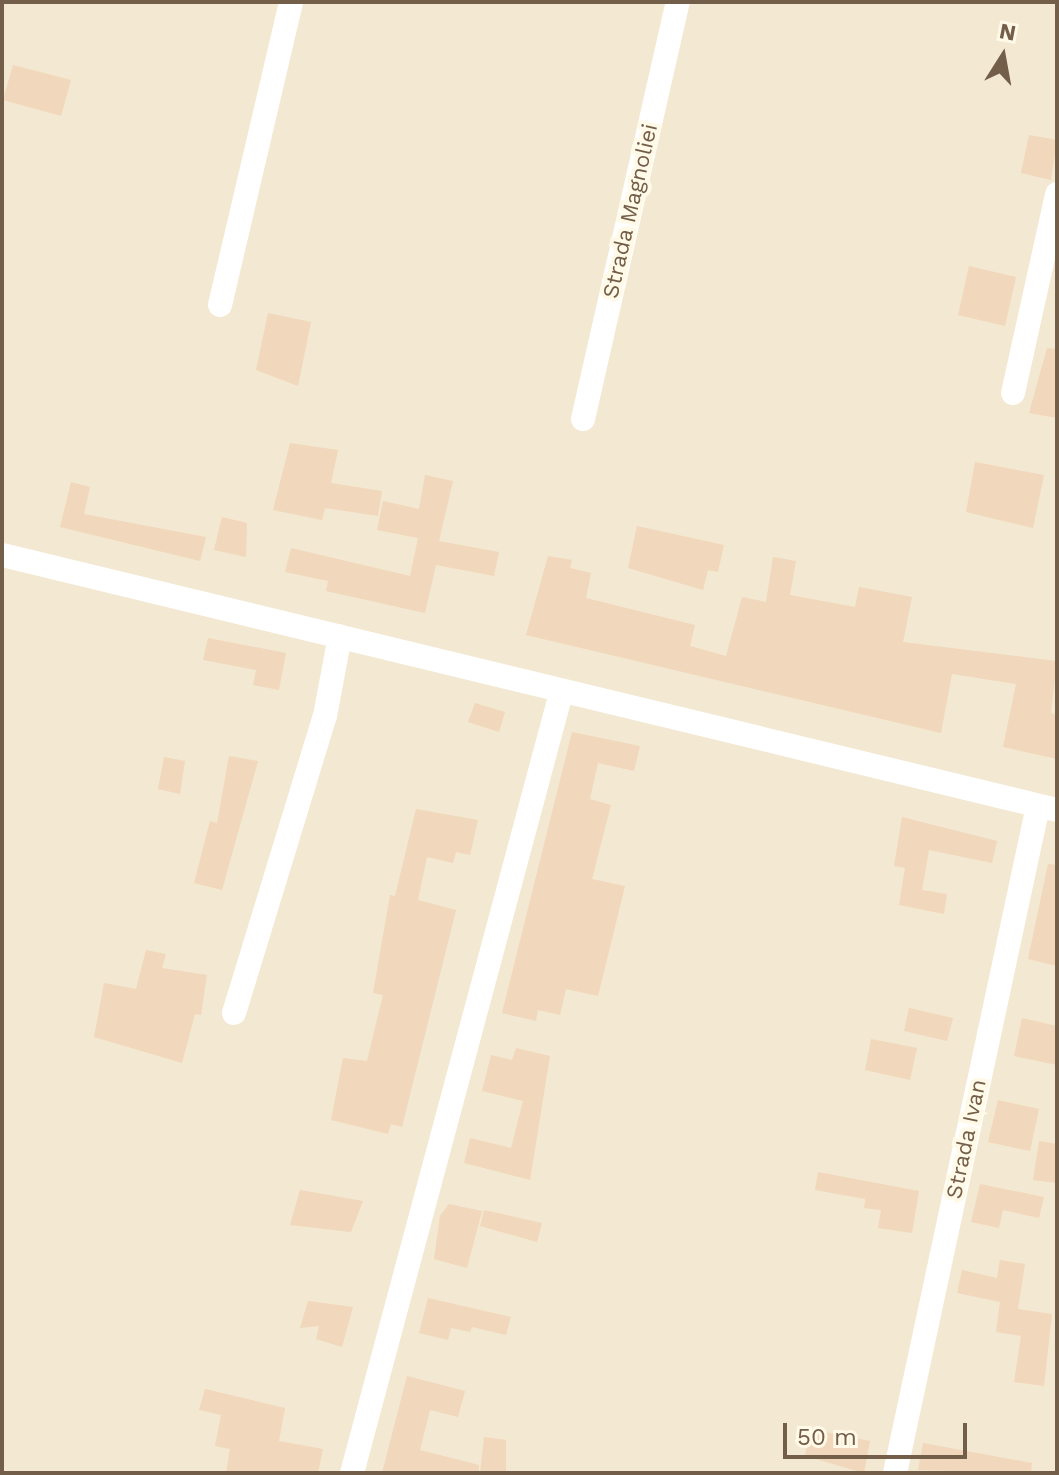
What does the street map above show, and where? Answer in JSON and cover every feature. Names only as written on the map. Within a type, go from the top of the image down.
[{"type":"street","points":[[220,305],[291,2]]},
{"type":"street","name":"Strada Magnoliei","points":[[583,419],[678,2]]},
{"type":"street","points":[[1013,393],[1057,194]]},
{"type":"street","points":[[2,555],[561,693],[1047,808]]},
{"type":"street","points":[[234,1013],[325,716],[340,636]]},
{"type":"street","points":[[352,1473],[561,693]]},
{"type":"street","name":"Strada Ivan","points":[[895,1473],[1047,808]]},
{"type":"shaded area","points":[[2,2],[1057,2],[1057,1473],[2,1473]]},
{"type":"building","points":[[13,65],[71,80],[61,116],[3,100]]},
{"type":"building","points":[[1029,135],[1057,140],[1051,180],[1021,173]]},
{"type":"building","points":[[969,266],[1016,277],[1005,326],[958,315]]},
{"type":"building","points":[[268,313],[311,322],[298,386],[256,370]]},
{"type":"building","points":[[1047,348],[1057,349],[1057,418],[1029,413]]},
{"type":"building","points":[[290,443],[338,450],[331,483],[382,491],[378,516],[325,508],[322,520],[273,510]]},
{"type":"building","points":[[975,462],[1044,475],[1033,528],[966,512]]},
{"type":"building","points":[[425,475],[453,481],[439,541],[499,552],[494,576],[436,565],[425,613],[326,591],[328,581],[285,572],[291,548],[410,576],[418,538],[377,530],[383,501],[419,509]]},
{"type":"building","points":[[71,482],[90,487],[84,514],[206,537],[200,561],[60,527]]},
{"type":"building","points":[[222,517],[247,523],[246,557],[214,550]]},
{"type":"building","points":[[637,526],[724,545],[718,572],[708,570],[703,590],[628,568]]},
{"type":"building","points":[[548,556],[572,560],[570,568],[591,573],[586,598],[695,625],[690,646],[726,656],[742,597],[766,602],[773,557],[796,561],[790,595],[855,607],[859,587],[912,597],[903,642],[1057,661],[1051,713],[1057,715],[1057,759],[1003,747],[1016,684],[952,674],[941,733],[526,635]]},
{"type":"building","points":[[208,638],[286,653],[279,690],[253,685],[256,670],[203,660]]},
{"type":"building","points":[[475,703],[505,712],[499,732],[468,722]]},
{"type":"building","points":[[572,732],[640,746],[634,771],[598,763],[590,799],[611,805],[592,879],[625,886],[598,996],[566,989],[560,1015],[538,1010],[536,1021],[502,1013]]},
{"type":"building","points":[[229,756],[258,761],[222,890],[194,883],[210,821],[217,823]]},
{"type":"building","points":[[164,757],[185,761],[180,794],[158,789]]},
{"type":"building","points":[[416,809],[478,820],[470,855],[456,852],[453,863],[427,857],[418,900],[456,910],[402,1127],[391,1124],[388,1134],[331,1120],[343,1058],[367,1061],[383,995],[373,993],[390,895],[395,896]]},
{"type":"building","points":[[902,817],[997,841],[992,863],[929,850],[922,890],[947,894],[944,914],[899,905],[905,868],[894,866]]},
{"type":"building","points":[[1048,864],[1057,865],[1057,966],[1028,959]]},
{"type":"building","points":[[146,950],[166,954],[162,968],[207,975],[201,1015],[195,1014],[182,1063],[94,1037],[104,983],[136,989]]},
{"type":"building","points":[[909,1008],[953,1018],[947,1041],[904,1031]]},
{"type":"building","points":[[1022,1018],[1057,1026],[1057,1065],[1014,1056]]},
{"type":"building","points":[[871,1039],[917,1048],[910,1080],[865,1070]]},
{"type":"building","points":[[516,1048],[550,1056],[530,1180],[464,1163],[470,1138],[511,1148],[523,1101],[482,1091],[491,1055],[512,1060]]},
{"type":"building","points":[[998,1100],[1039,1109],[1030,1151],[988,1142]]},
{"type":"building","points":[[1039,1141],[1057,1144],[1057,1183],[1033,1180]]},
{"type":"building","points":[[818,1172],[919,1191],[912,1233],[878,1228],[881,1210],[864,1208],[867,1188],[865,1199],[815,1190]]},
{"type":"building","points":[[980,1184],[1044,1197],[1039,1218],[1003,1210],[999,1228],[971,1222]]},
{"type":"building","points":[[300,1190],[363,1201],[351,1232],[290,1225]]},
{"type":"building","points":[[449,1204],[482,1211],[467,1268],[434,1259],[440,1216]]},
{"type":"building","points":[[484,1210],[542,1223],[537,1242],[480,1226]]},
{"type":"building","points":[[1000,1260],[1025,1264],[1018,1309],[1052,1314],[1044,1386],[1014,1382],[1021,1336],[996,1332],[1000,1302],[957,1293],[962,1270],[997,1278]]},
{"type":"building","points":[[428,1298],[511,1317],[506,1335],[472,1327],[470,1332],[451,1328],[448,1340],[419,1333]]},
{"type":"building","points":[[308,1301],[353,1307],[342,1347],[316,1339],[319,1326],[300,1328]]},
{"type":"building","points":[[407,1376],[465,1391],[458,1417],[430,1410],[420,1450],[479,1465],[479,1473],[382,1473]]},
{"type":"building","points":[[205,1389],[285,1408],[279,1441],[323,1449],[318,1473],[226,1473],[230,1449],[215,1446],[221,1415],[199,1410]]},
{"type":"building","points":[[810,1429],[870,1441],[864,1473],[805,1456]]},
{"type":"building","points":[[484,1437],[506,1440],[506,1473],[480,1473]]},
{"type":"building","points":[[923,1443],[1032,1463],[1031,1473],[918,1470]]}]
